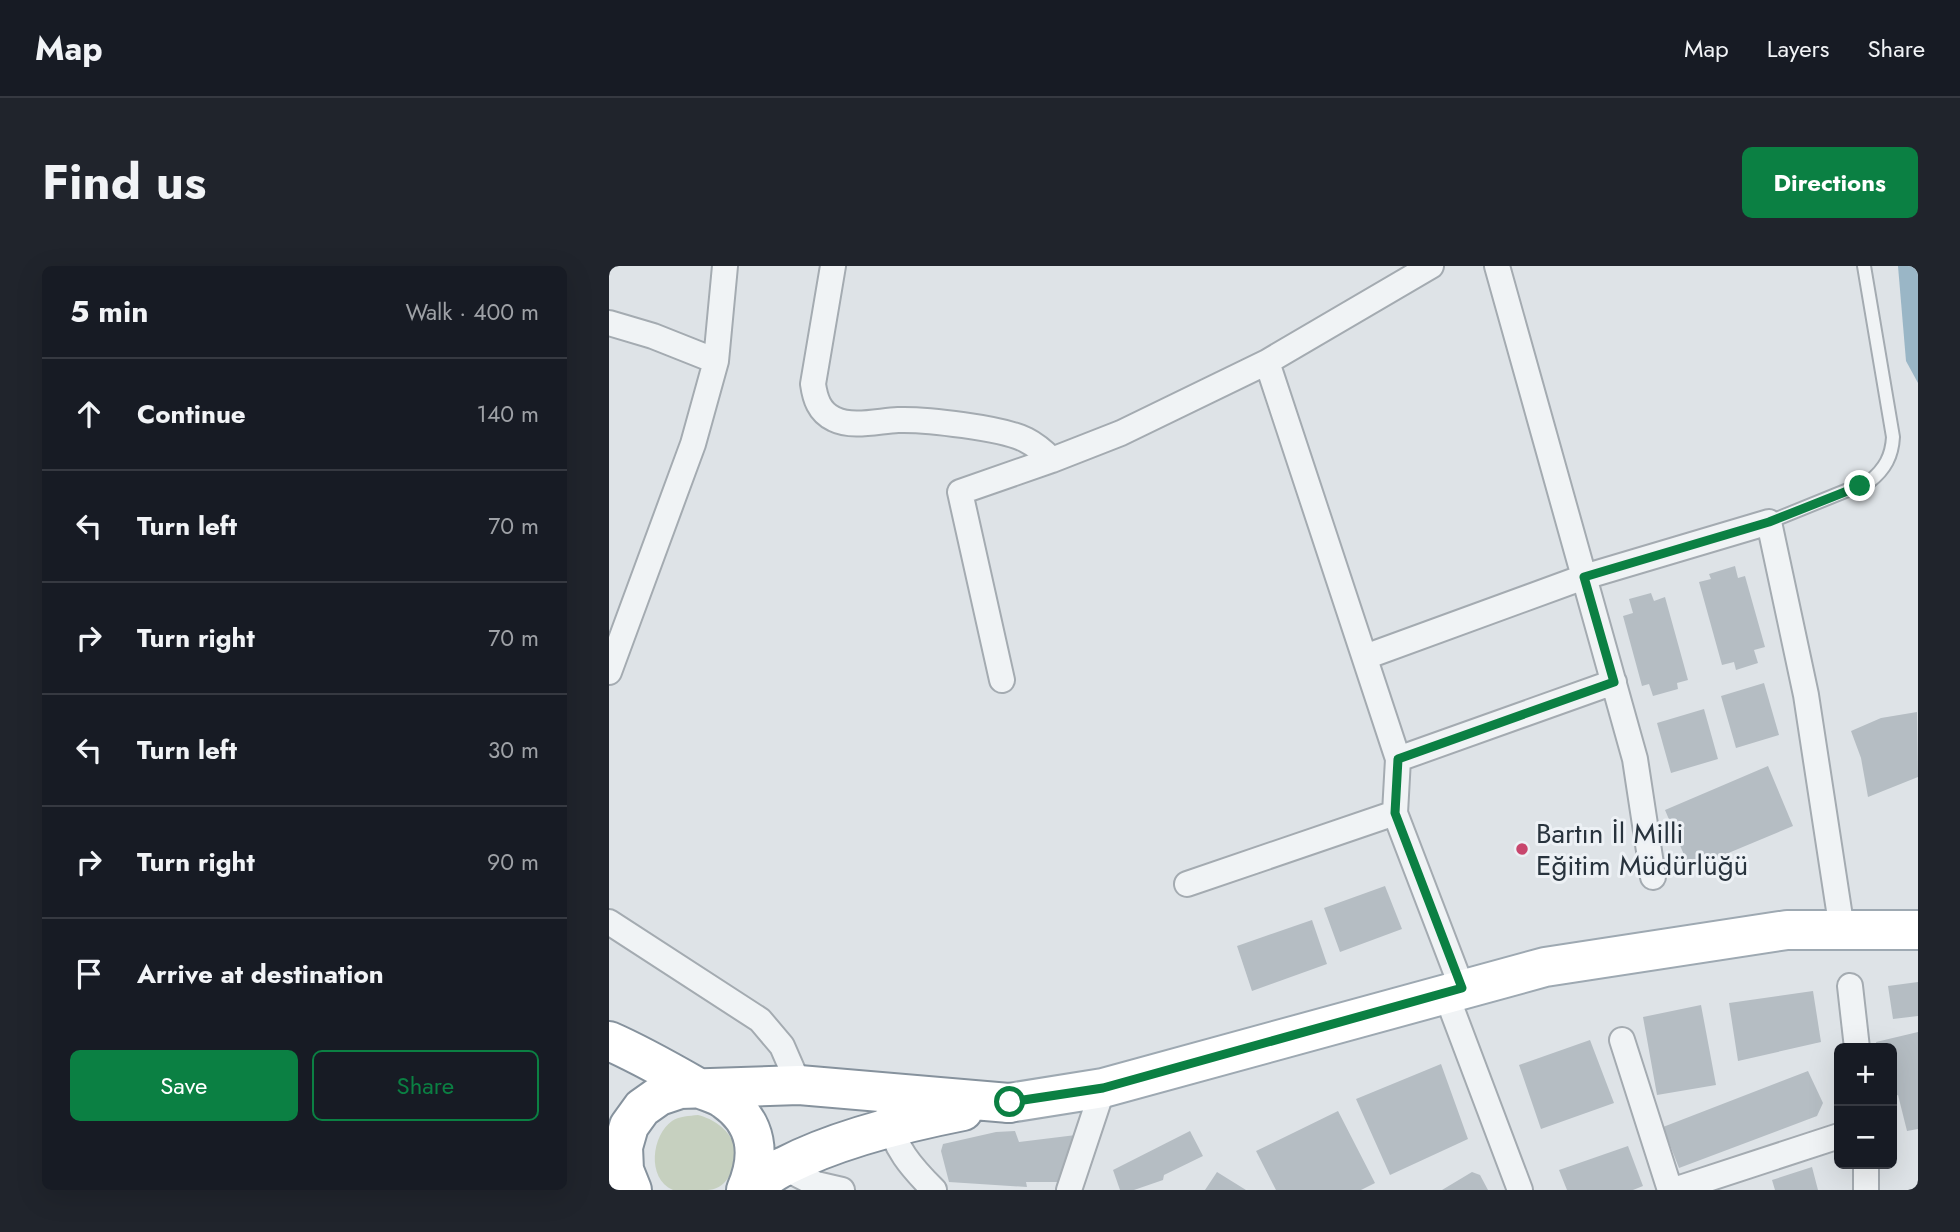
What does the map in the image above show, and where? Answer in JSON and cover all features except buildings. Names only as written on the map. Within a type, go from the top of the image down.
[{"type":"main road","points":[[769,1159],[802,1158],[906,1123],[1010,1102],[1103,1088],[1454,991],[1559,965],[1787,930],[1918,930]]},
{"type":"main road","points":[[609,1041],[649,1059],[702,1090],[722,1097],[739,1111],[769,1159]]},
{"type":"main road","points":[[632,1190],[624,1170],[623,1147],[629,1126],[642,1108],[659,1096],[680,1089],[799,1085],[906,1123]]},
{"type":"main road","points":[[747,1190],[769,1159]]},
{"type":"main road","points":[[609,1167],[632,1190]]},
{"type":"street","points":[[609,672],[693,444],[716,361],[725,266]]},
{"type":"street","points":[[833,266],[813,384],[815,399],[823,411],[846,423],[933,421],[1005,434],[1024,439],[1052,460]]},
{"type":"street","points":[[1002,680],[960,492],[1121,433],[1268,362],[1431,266]]},
{"type":"street","points":[[1497,266],[1635,759],[1653,877]]},
{"type":"street","points":[[609,323],[653,336],[716,361]]},
{"type":"street","points":[[1268,362],[1398,759],[1395,813],[1520,1190]]},
{"type":"street","points":[[1365,657],[1584,577],[1769,522],[1806,695],[1842,930]]},
{"type":"street","points":[[1398,759],[1614,682]]},
{"type":"street","points":[[1187,884],[1395,813]]},
{"type":"street","points":[[609,922],[759,1020],[782,1046],[799,1085]]},
{"type":"street","points":[[1850,986],[1856,1043]]},
{"type":"street","points":[[1622,1040],[1672,1190],[1834,1138]]},
{"type":"street","points":[[1069,1190],[1103,1088]]},
{"type":"street","points":[[906,1123],[909,1166],[934,1190]]},
{"type":"street","points":[[769,1159],[816,1185],[842,1190]]},
{"type":"street","points":[[1866,1169],[1866,1190]]},
{"type":"lane","points":[[1769,522],[1870,481],[1879,474],[1890,456],[1893,437],[1864,266]]},
{"type":"green space","points":[[698,1115],[719,1125],[727,1133],[733,1142],[736,1162],[732,1173],[716,1188],[673,1190],[664,1184],[659,1176],[656,1146],[665,1127],[672,1121]]},
{"type":"water","points":[[1898,266],[1918,266],[1918,383],[1906,361]]},
{"type":"place","name":"Bartın İl Milli Eğitim Müdürlüğü","points":[[1522,849]]},
{"type":"route","points":[[1010,1102],[1103,1088],[1462,988],[1395,813],[1398,759],[1614,682],[1584,577],[1769,522],[1860,486]]}]
